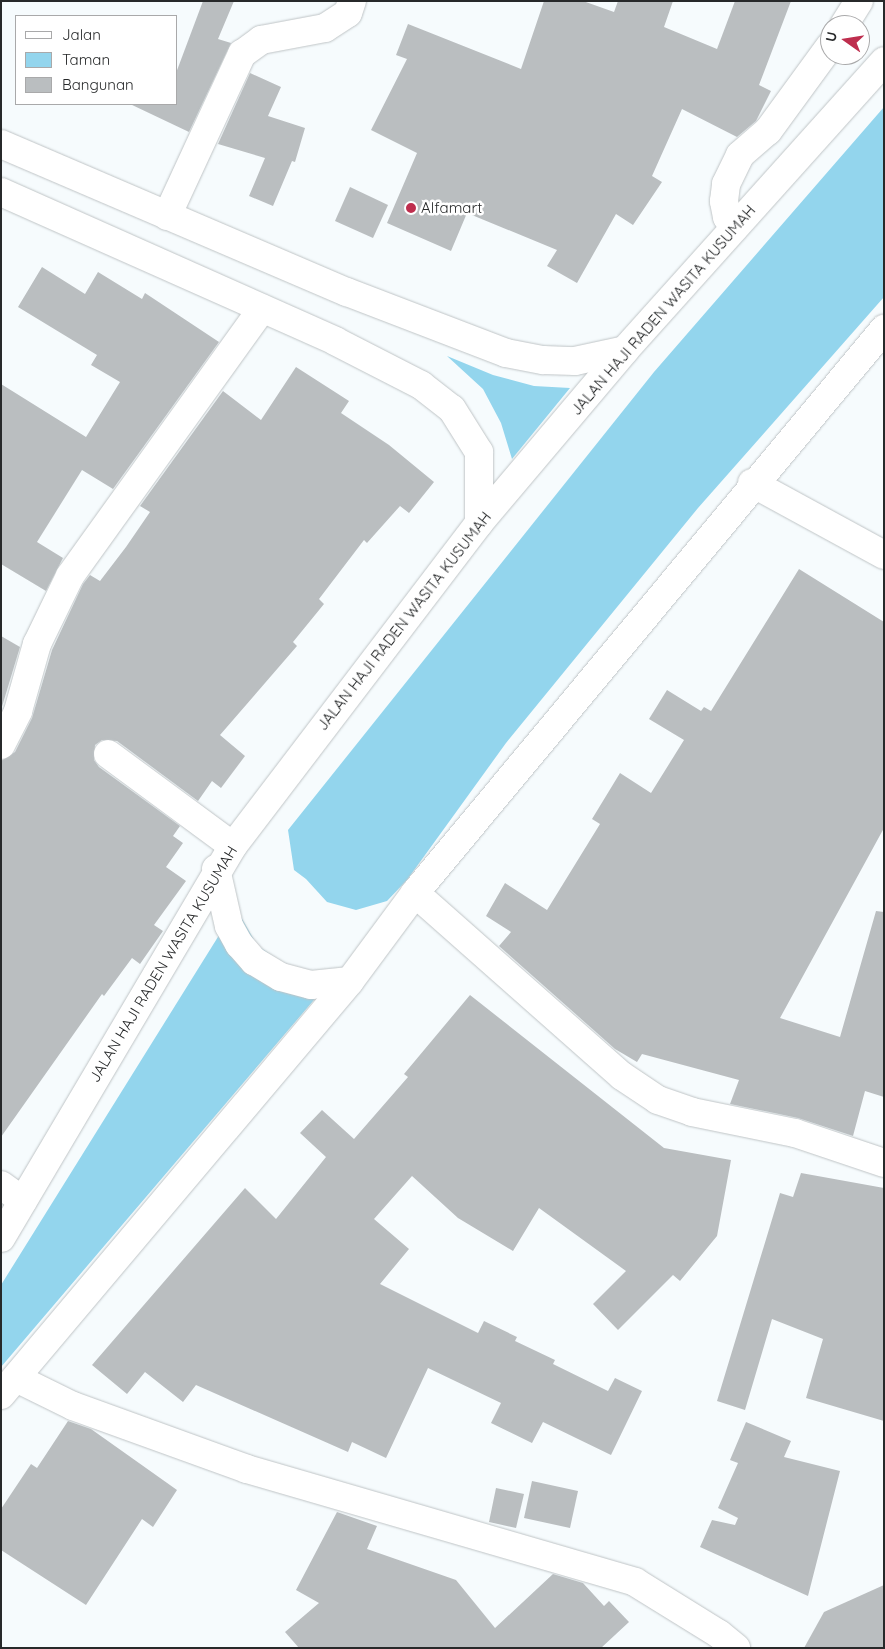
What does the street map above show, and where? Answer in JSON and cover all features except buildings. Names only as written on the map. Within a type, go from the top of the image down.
[{"type":"main road","points":[[167,216],[242,54],[261,40],[325,28],[348,14],[352,1]]},
{"type":"main road","points":[[850,15],[859,1]]},
{"type":"main road","points":[[734,228],[727,217],[724,201],[726,184],[740,155],[768,131],[820,60]]},
{"type":"main road","name":"JALAN HAJI RADEN WASITA KUSUMAH","points":[[1,1238],[216,869],[232,846],[479,523],[625,350],[884,61]]},
{"type":"main road","points":[[1,144],[347,292],[506,352],[543,360],[575,361],[625,350]]},
{"type":"main road","points":[[1,192],[335,341],[421,385],[452,409],[479,452],[479,523]]},
{"type":"main road","points":[[1,745],[18,711],[37,644],[70,576],[262,308]]},
{"type":"main road","points":[[736,1648],[720,1634],[635,1582],[247,1469],[72,1406],[9,1387],[350,981],[415,892],[752,483],[884,328]]},
{"type":"main road","points":[[752,483],[884,556]]},
{"type":"main road","points":[[108,754],[232,846]]},
{"type":"main road","points":[[216,869],[229,926],[239,944],[254,961],[281,977],[311,985],[350,981]]},
{"type":"main road","points":[[415,892],[622,1076],[658,1100],[692,1112],[795,1134],[884,1163]]},
{"type":"main road","points":[[1,1185],[23,1201]]},
{"type":"green space","points":[[884,107],[884,297],[698,508],[506,743],[407,880],[387,901],[356,910],[327,902],[306,879],[294,870],[288,830],[654,372]]},
{"type":"green space","points":[[447,356],[493,375],[534,386],[570,388],[512,459],[501,423],[483,389]]},
{"type":"green space","points":[[236,908],[257,945],[292,970],[337,973],[1,1367],[1,1285]]},
{"type":"place","name":"Alfamart","points":[[411,208]]}]
